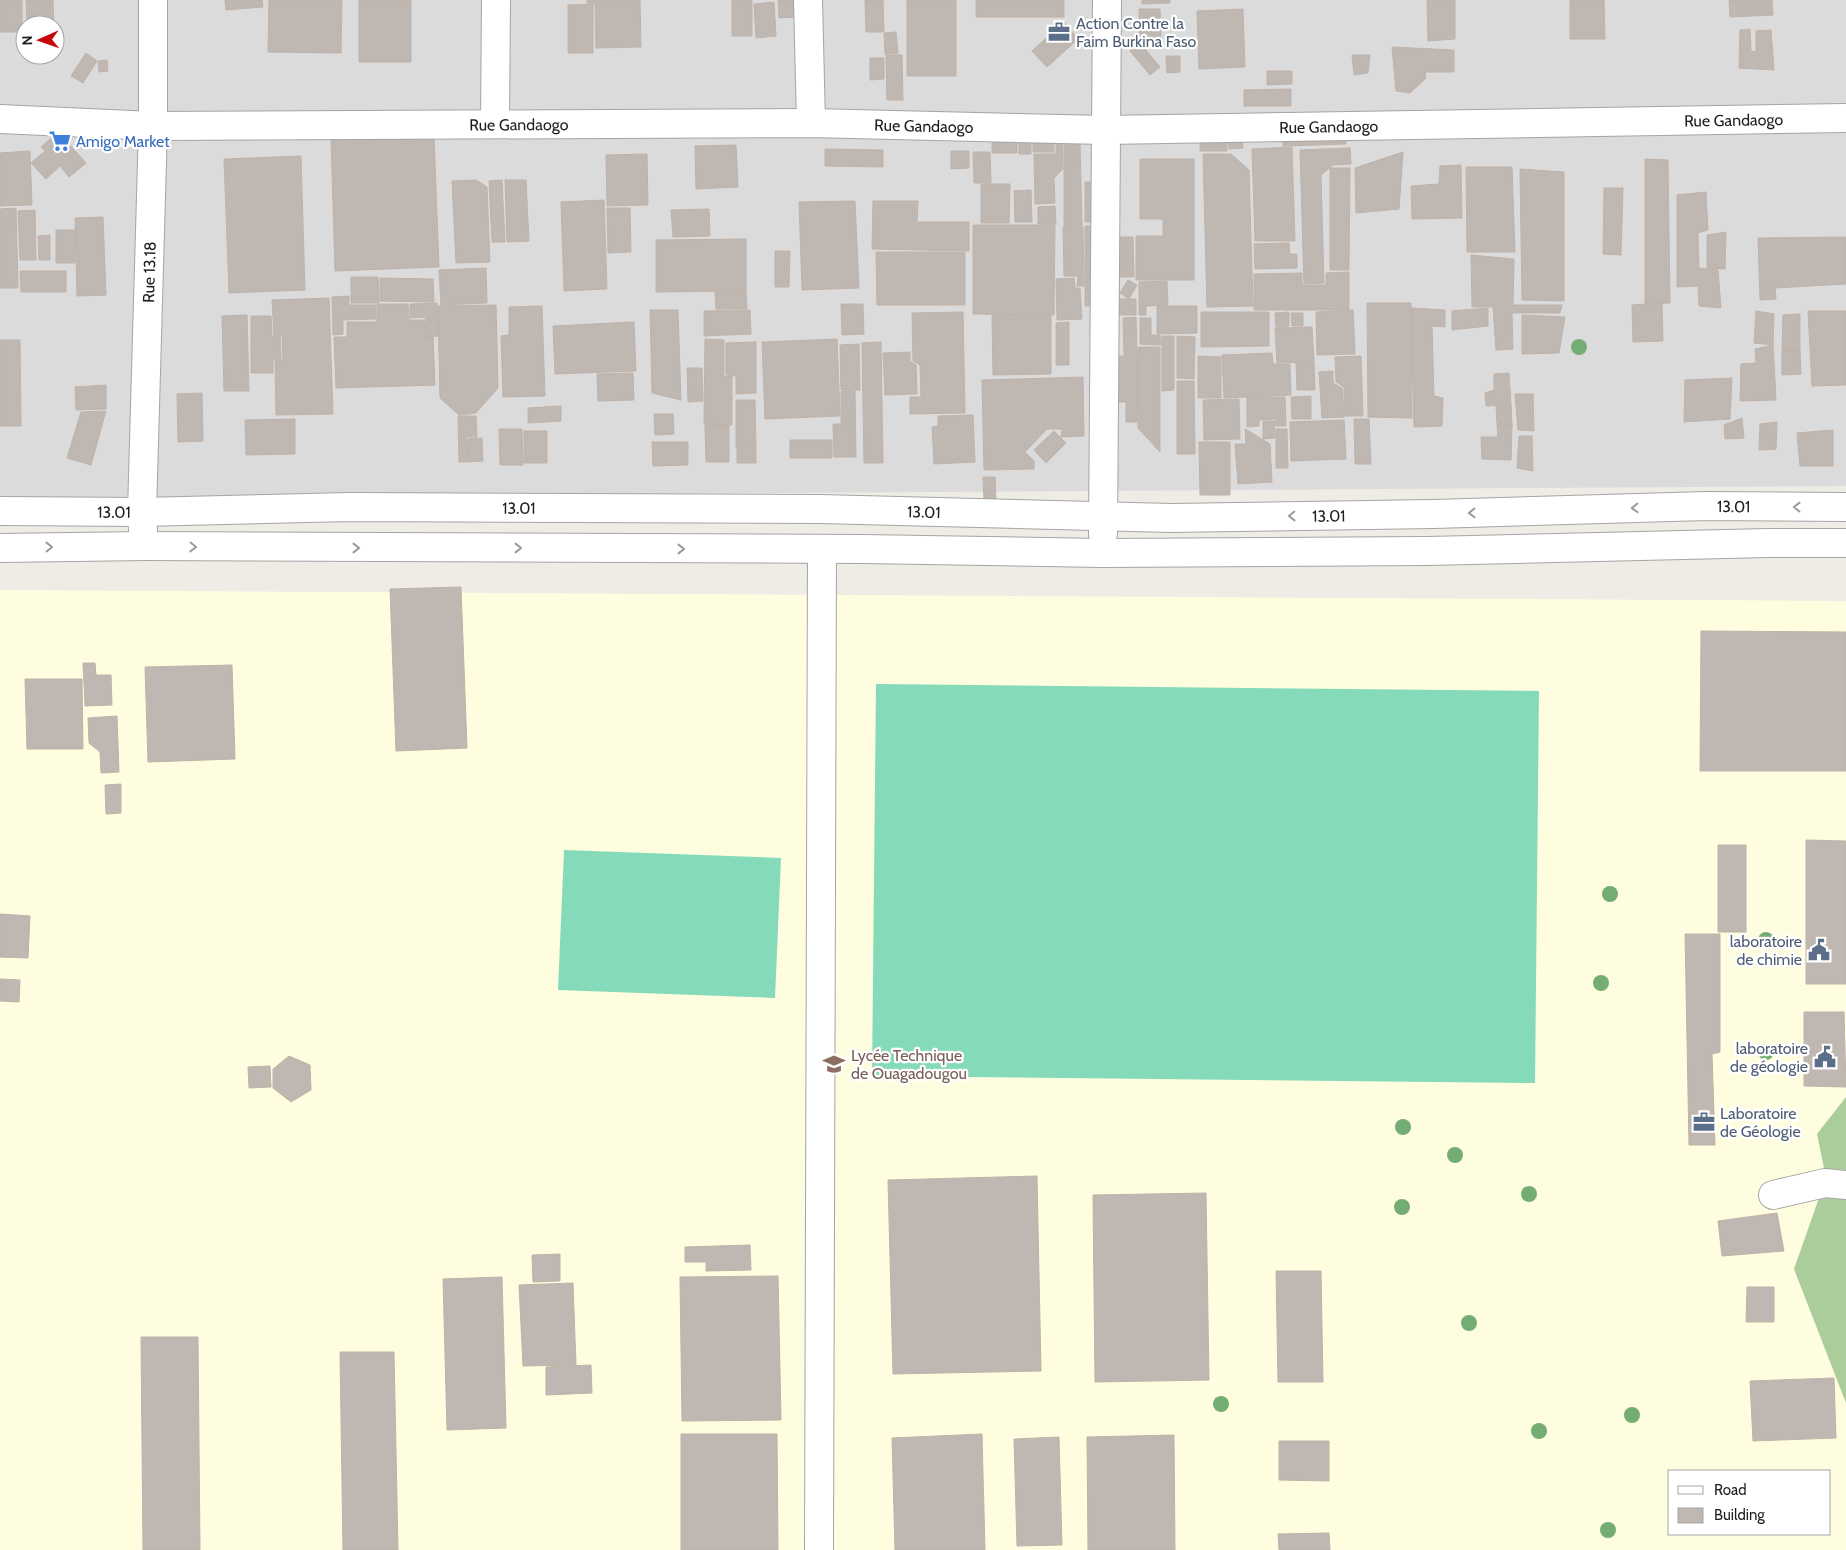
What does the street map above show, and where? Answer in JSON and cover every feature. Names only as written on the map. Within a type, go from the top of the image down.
[{"type":"street","name":"Rue 13.18","points":[[144,546],[142,512],[153,126],[153,0]]},
{"type":"street","points":[[495,124],[496,0]]},
{"type":"street","points":[[808,0],[811,123]]},
{"type":"street","points":[[1102,553],[1107,0]]},
{"type":"street","name":"Rue Gandaogo","points":[[0,119],[153,126],[811,123],[1105,130],[1846,118]]},
{"type":"street","name":"13.01","points":[[0,511],[142,512],[351,507],[820,509],[1171,518],[1434,514],[1707,506],[1846,508]]},
{"type":"street","points":[[0,548],[144,546],[822,549],[1102,553],[1428,551],[1768,542],[1846,543]]},
{"type":"street","points":[[819,1550],[822,549]]},
{"type":"street","points":[[1773,1195],[1825,1183],[1846,1185]]},
{"type":"shaded area","points":[[0,0],[1846,0],[1846,486],[0,498]]},
{"type":"shaded area","name":"Lycée Technique de Ouagadougou","points":[[0,590],[1846,601],[1846,1550],[0,1550]]},
{"type":"green space","points":[[876,684],[1539,691],[1535,1083],[872,1076]]},
{"type":"green space","points":[[564,850],[781,858],[775,998],[558,990]]},
{"type":"green space","points":[[1846,1097],[1846,1403],[1794,1269],[1826,1178],[1817,1134]]},
{"type":"building","points":[[0,0],[22,0],[22,15],[15,15],[15,32],[0,32]]},
{"type":"building","points":[[26,0],[53,0],[54,15],[27,15]]},
{"type":"building","points":[[225,0],[262,0],[263,7],[226,10]]},
{"type":"building","points":[[269,0],[342,0],[341,53],[268,52]]},
{"type":"building","points":[[359,0],[411,0],[411,62],[359,62]]},
{"type":"building","points":[[587,0],[640,0],[641,47],[596,48],[595,3],[587,3]]},
{"type":"building","points":[[732,0],[752,0],[752,36],[732,36]]},
{"type":"building","points":[[778,0],[794,0],[795,17],[779,18]]},
{"type":"building","points":[[865,0],[883,0],[884,32],[866,32]]},
{"type":"building","points":[[907,0],[956,0],[956,76],[907,76]]},
{"type":"building","points":[[976,0],[1064,0],[1064,17],[976,17]]},
{"type":"building","points":[[1142,0],[1170,0],[1170,3],[1142,4]]},
{"type":"building","points":[[1427,0],[1455,0],[1455,39],[1428,41]]},
{"type":"building","points":[[1570,0],[1604,0],[1605,39],[1570,39]]},
{"type":"building","points":[[1729,0],[1772,0],[1773,15],[1730,17]]},
{"type":"building","points":[[774,2],[776,36],[756,38],[754,4]]},
{"type":"building","points":[[593,4],[593,53],[568,53],[568,5]]},
{"type":"building","points":[[1139,9],[1160,9],[1161,42],[1139,42]]},
{"type":"building","points":[[1243,9],[1245,67],[1199,69],[1197,11]]},
{"type":"building","points":[[1064,22],[1078,39],[1047,67],[1032,51]]},
{"type":"building","points":[[1750,29],[1751,51],[1756,52],[1756,31],[1771,30],[1774,70],[1739,68],[1740,30]]},
{"type":"building","points":[[896,32],[898,53],[885,54],[884,33]]},
{"type":"building","points":[[1140,43],[1160,67],[1150,75],[1130,51]]},
{"type":"building","points":[[1392,47],[1454,50],[1454,72],[1425,72],[1426,78],[1410,93],[1396,91]]},
{"type":"building","points":[[86,53],[97,61],[83,83],[71,76]]},
{"type":"building","points":[[886,55],[902,55],[903,100],[887,100]]},
{"type":"building","points":[[1352,55],[1370,55],[1368,73],[1354,75]]},
{"type":"building","points":[[1166,56],[1180,56],[1180,72],[1167,73]]},
{"type":"building","points":[[870,58],[884,58],[884,79],[870,80]]},
{"type":"building","points":[[107,60],[108,71],[99,72],[98,61]]},
{"type":"building","points":[[1267,71],[1292,71],[1292,84],[1267,85]]},
{"type":"building","points":[[1291,89],[1291,106],[1244,106],[1244,90]]},
{"type":"building","points":[[1017,120],[1017,153],[992,153],[992,121]]},
{"type":"building","points":[[1019,121],[1031,121],[1031,154],[1019,154]]},
{"type":"building","points":[[1053,126],[1054,152],[1033,152],[1033,127]]},
{"type":"building","points":[[58,132],[86,163],[69,177],[60,166],[46,179],[31,163],[45,151],[41,147]]},
{"type":"building","points":[[1056,132],[1062,132],[1063,169],[1054,178],[1055,203],[1035,204],[1034,154],[1056,154]]},
{"type":"building","points":[[1345,132],[1346,144],[1283,146],[1283,134]]},
{"type":"building","points":[[1228,133],[1242,133],[1243,148],[1229,149]]},
{"type":"building","points":[[434,136],[439,267],[335,271],[331,139]]},
{"type":"building","points":[[1200,136],[1227,136],[1227,151],[1200,151]]},
{"type":"building","points":[[1064,142],[1080,142],[1082,226],[1064,226]]},
{"type":"building","points":[[736,145],[738,187],[696,189],[695,146]]},
{"type":"building","points":[[1292,147],[1295,241],[1255,241],[1252,149]]},
{"type":"building","points":[[1350,148],[1351,164],[1333,165],[1321,175],[1324,283],[1304,284],[1300,150]]},
{"type":"building","points":[[825,149],[883,150],[883,167],[825,166]]},
{"type":"building","points":[[30,151],[32,205],[0,206],[0,153]]},
{"type":"building","points":[[951,151],[969,151],[969,168],[951,169]]},
{"type":"building","points":[[973,152],[990,152],[991,183],[974,183]]},
{"type":"building","points":[[1403,152],[1399,209],[1356,213],[1355,168]]},
{"type":"building","points":[[647,154],[648,205],[607,206],[606,155]]},
{"type":"building","points":[[1203,154],[1231,154],[1249,170],[1253,306],[1207,307]]},
{"type":"building","points":[[301,156],[305,290],[229,293],[224,159]]},
{"type":"building","points":[[1140,159],[1194,159],[1194,280],[1136,280],[1136,236],[1163,236],[1163,219],[1140,219]]},
{"type":"building","points":[[1645,159],[1668,160],[1670,303],[1645,304]]},
{"type":"building","points":[[1461,165],[1462,218],[1412,219],[1411,186],[1439,184],[1440,166]]},
{"type":"building","points":[[1466,167],[1512,167],[1515,252],[1467,252]]},
{"type":"building","points":[[1330,168],[1350,168],[1349,270],[1330,270]]},
{"type":"building","points":[[1520,169],[1564,172],[1564,301],[1522,300]]},
{"type":"building","points":[[476,180],[487,187],[490,262],[456,263],[452,181]]},
{"type":"building","points":[[502,180],[505,242],[492,242],[489,181]]},
{"type":"building","points":[[505,180],[526,180],[529,241],[507,242]]},
{"type":"building","points":[[1085,182],[1095,182],[1095,222],[1085,222]]},
{"type":"building","points":[[981,184],[1010,184],[1009,223],[981,223]]},
{"type":"building","points":[[1604,188],[1623,188],[1621,255],[1603,254]]},
{"type":"building","points":[[1031,190],[1032,222],[1015,222],[1014,191]]},
{"type":"building","points":[[1706,192],[1708,230],[1698,233],[1699,268],[1718,270],[1721,308],[1699,306],[1698,286],[1677,287],[1677,195]]},
{"type":"building","points":[[604,200],[607,289],[564,291],[561,202]]},
{"type":"building","points":[[855,201],[859,288],[802,290],[799,202]]},
{"type":"building","points":[[873,201],[918,201],[917,222],[969,222],[969,251],[872,249]]},
{"type":"building","points":[[1055,206],[1056,224],[1038,224],[1038,207]]},
{"type":"building","points":[[16,208],[18,288],[0,288],[0,209]]},
{"type":"building","points":[[607,208],[630,208],[631,252],[608,253]]},
{"type":"building","points":[[709,209],[710,236],[673,237],[671,210]]},
{"type":"building","points":[[35,210],[36,260],[20,260],[18,211]]},
{"type":"building","points":[[103,217],[106,295],[77,296],[75,218]]},
{"type":"building","points":[[973,225],[1055,225],[1054,315],[973,314]]},
{"type":"building","points":[[1085,226],[1098,226],[1097,306],[1085,306]]},
{"type":"building","points":[[1063,227],[1083,227],[1084,286],[1077,286],[1078,276],[1064,276]]},
{"type":"building","points":[[56,230],[75,230],[75,263],[56,263]]},
{"type":"building","points":[[1726,232],[1725,269],[1707,268],[1707,235]]},
{"type":"building","points":[[50,235],[50,260],[39,260],[38,236]]},
{"type":"building","points":[[1114,237],[1133,237],[1134,277],[1115,277]]},
{"type":"building","points":[[1846,237],[1846,284],[1775,288],[1776,299],[1760,300],[1758,238]]},
{"type":"building","points":[[746,239],[746,291],[656,292],[656,240]]},
{"type":"building","points":[[1289,243],[1290,254],[1297,254],[1297,268],[1255,269],[1254,244]]},
{"type":"building","points":[[775,251],[790,251],[789,287],[775,287]]},
{"type":"building","points":[[876,252],[965,252],[965,305],[877,305]]},
{"type":"building","points":[[1471,255],[1514,259],[1513,305],[1562,305],[1560,313],[1512,313],[1513,349],[1496,350],[1493,307],[1472,307]]},
{"type":"building","points":[[486,268],[487,303],[441,305],[439,270]]},
{"type":"building","points":[[20,271],[66,271],[66,292],[21,292]]},
{"type":"building","points":[[1349,272],[1349,310],[1254,310],[1254,274],[1302,273],[1302,285],[1326,285],[1326,273]]},
{"type":"building","points":[[351,277],[378,277],[379,303],[351,303]]},
{"type":"building","points":[[380,278],[433,279],[434,302],[380,301]]},
{"type":"building","points":[[1074,278],[1075,288],[1080,288],[1082,319],[1057,320],[1056,279]]},
{"type":"building","points":[[1128,280],[1137,285],[1129,299],[1120,293]]},
{"type":"building","points":[[1167,281],[1168,305],[1146,306],[1146,315],[1139,315],[1139,282]]},
{"type":"building","points":[[715,292],[746,292],[747,309],[716,309]]},
{"type":"building","points":[[349,296],[349,305],[376,305],[376,319],[343,320],[343,334],[333,335],[332,297]]},
{"type":"building","points":[[329,298],[333,414],[276,415],[275,360],[283,360],[282,335],[274,336],[272,300]]},
{"type":"building","points":[[1118,299],[1136,299],[1136,315],[1119,315]]},
{"type":"building","points":[[437,303],[438,336],[426,337],[425,317],[410,318],[410,304]]},
{"type":"building","points":[[1367,303],[1411,303],[1412,418],[1368,417]]},
{"type":"building","points":[[1662,303],[1663,341],[1633,342],[1632,305]]},
{"type":"building","points":[[377,304],[408,304],[409,320],[424,320],[425,337],[433,337],[435,385],[336,388],[334,337],[347,337],[347,322],[377,322]]},
{"type":"building","points":[[841,304],[863,304],[864,334],[842,335]]},
{"type":"building","points":[[496,305],[498,388],[476,413],[459,415],[440,398],[438,306]]},
{"type":"building","points":[[542,306],[545,396],[503,397],[501,336],[509,335],[509,307]]},
{"type":"building","points":[[1157,306],[1197,306],[1197,333],[1157,334]]},
{"type":"building","points":[[1411,308],[1445,310],[1445,327],[1432,326],[1434,396],[1443,398],[1442,426],[1414,427]]},
{"type":"building","points":[[1488,308],[1488,326],[1452,330],[1452,311]]},
{"type":"building","points":[[650,310],[678,310],[681,400],[652,393]]},
{"type":"building","points":[[750,310],[751,334],[704,336],[704,311]]},
{"type":"building","points":[[1353,310],[1355,354],[1317,355],[1316,312]]},
{"type":"building","points":[[1756,311],[1774,314],[1773,345],[1754,343]]},
{"type":"building","points":[[1808,311],[1846,311],[1846,385],[1812,386]]},
{"type":"building","points":[[963,312],[965,413],[910,414],[910,397],[921,397],[920,365],[913,361],[912,313]]},
{"type":"building","points":[[1201,312],[1269,312],[1269,346],[1201,347]]},
{"type":"building","points":[[1289,312],[1289,326],[1276,327],[1275,313]]},
{"type":"building","points":[[1291,313],[1303,313],[1303,326],[1292,326]]},
{"type":"building","points":[[1800,314],[1800,351],[1782,351],[1783,315]]},
{"type":"building","points":[[247,315],[249,391],[224,391],[222,316]]},
{"type":"building","points":[[992,315],[1051,315],[1051,374],[993,375]]},
{"type":"building","points":[[1522,315],[1565,317],[1559,353],[1522,354]]},
{"type":"building","points":[[251,316],[271,316],[272,336],[280,336],[281,359],[273,359],[273,373],[251,373]]},
{"type":"building","points":[[1136,317],[1137,355],[1124,355],[1123,318]]},
{"type":"building","points":[[1140,318],[1151,318],[1151,335],[1160,335],[1161,345],[1140,344]]},
{"type":"building","points":[[634,322],[636,371],[555,374],[553,326]]},
{"type":"building","points":[[1069,322],[1069,365],[1056,365],[1056,323]]},
{"type":"building","points":[[1312,327],[1314,362],[1277,363],[1275,328]]},
{"type":"building","points":[[1162,336],[1174,336],[1174,390],[1162,391]]},
{"type":"building","points":[[1177,336],[1195,337],[1194,379],[1177,378]]},
{"type":"building","points":[[705,339],[724,340],[724,377],[732,376],[732,425],[704,424]]},
{"type":"building","points":[[837,339],[840,416],[765,419],[762,342]]},
{"type":"building","points":[[0,340],[20,340],[21,426],[0,426]]},
{"type":"building","points":[[756,342],[756,393],[736,394],[736,376],[726,375],[726,343]]},
{"type":"building","points":[[881,342],[883,463],[864,463],[862,343]]},
{"type":"building","points":[[859,344],[860,390],[841,390],[840,345]]},
{"type":"building","points":[[1773,345],[1776,400],[1740,401],[1741,364],[1756,363],[1755,349]]},
{"type":"building","points":[[1138,347],[1160,347],[1160,452],[1138,428]]},
{"type":"building","points":[[1782,351],[1800,351],[1801,374],[1782,375]]},
{"type":"building","points":[[910,352],[910,361],[916,365],[917,394],[885,395],[883,353]]},
{"type":"building","points":[[1272,353],[1273,364],[1290,364],[1291,395],[1224,398],[1222,355]]},
{"type":"building","points":[[1119,356],[1138,356],[1137,422],[1126,422],[1126,402],[1118,402]]},
{"type":"building","points":[[1198,356],[1221,357],[1221,398],[1198,398]]},
{"type":"building","points":[[1361,356],[1363,416],[1344,416],[1344,387],[1336,382],[1335,357]]},
{"type":"building","points":[[1296,363],[1314,363],[1315,390],[1297,390]]},
{"type":"building","points":[[687,368],[702,368],[703,401],[688,402]]},
{"type":"building","points":[[1333,371],[1333,383],[1342,388],[1344,417],[1322,418],[1319,372]]},
{"type":"building","points":[[633,373],[634,400],[598,401],[597,374]]},
{"type":"building","points":[[1509,373],[1511,405],[1486,406],[1485,393],[1494,390],[1494,374]]},
{"type":"building","points":[[1083,377],[1084,436],[1061,437],[1062,429],[1047,429],[1025,452],[1034,461],[1034,469],[984,470],[982,380]]},
{"type":"building","points":[[1732,378],[1730,419],[1684,422],[1685,380]]},
{"type":"building","points":[[1177,381],[1194,381],[1195,454],[1177,454]]},
{"type":"building","points":[[106,385],[106,409],[76,410],[75,387]]},
{"type":"building","points":[[841,391],[855,391],[856,457],[834,457],[833,424],[841,424]]},
{"type":"building","points":[[202,393],[203,441],[178,442],[177,394]]},
{"type":"building","points":[[1515,394],[1533,394],[1534,431],[1518,430]]},
{"type":"building","points":[[1311,396],[1311,419],[1292,419],[1291,397]]},
{"type":"building","points":[[1247,397],[1285,397],[1286,426],[1276,426],[1275,419],[1259,420],[1259,426],[1247,427]]},
{"type":"building","points":[[1239,399],[1240,439],[1204,440],[1203,400]]},
{"type":"building","points":[[736,400],[755,400],[756,448],[736,448]]},
{"type":"building","points":[[1511,405],[1512,425],[1497,424],[1496,406]]},
{"type":"building","points":[[561,406],[561,421],[528,423],[528,408]]},
{"type":"building","points":[[106,411],[91,465],[67,458],[81,412]]},
{"type":"building","points":[[654,414],[673,414],[674,434],[655,435]]},
{"type":"building","points":[[973,415],[975,462],[934,464],[932,427],[938,426],[938,416]]},
{"type":"building","points":[[458,416],[476,416],[477,437],[466,437],[467,462],[459,462]]},
{"type":"building","points":[[1742,418],[1744,438],[1725,439],[1724,425]]},
{"type":"building","points":[[295,419],[295,454],[246,455],[245,420]]},
{"type":"building","points":[[1354,419],[1369,419],[1371,464],[1355,464]]},
{"type":"building","points":[[1344,420],[1346,459],[1291,461],[1290,422]]},
{"type":"building","points":[[1263,421],[1274,421],[1275,438],[1263,439]]},
{"type":"building","points":[[1777,422],[1776,449],[1759,450],[1760,424]]},
{"type":"building","points":[[1497,424],[1512,425],[1511,460],[1482,459],[1481,437],[1498,437]]},
{"type":"building","points":[[705,425],[729,425],[729,462],[706,462]]},
{"type":"building","points":[[499,429],[522,429],[523,465],[500,465]]},
{"type":"building","points":[[1245,429],[1270,444],[1272,482],[1238,484],[1235,444],[1246,444]]},
{"type":"building","points":[[1276,429],[1287,429],[1288,468],[1276,468]]},
{"type":"building","points":[[1833,430],[1833,466],[1800,466],[1797,433]]},
{"type":"building","points":[[524,431],[547,431],[547,463],[524,463]]},
{"type":"building","points":[[1054,431],[1066,443],[1046,463],[1034,450]]},
{"type":"building","points":[[1519,436],[1532,436],[1533,471],[1517,468]]},
{"type":"building","points":[[482,438],[483,461],[468,462],[467,439]]},
{"type":"building","points":[[790,440],[832,440],[832,458],[790,458]]},
{"type":"building","points":[[652,442],[688,442],[688,465],[653,466]]},
{"type":"building","points":[[1199,442],[1230,442],[1230,495],[1200,495]]},
{"type":"building","points":[[737,449],[756,449],[756,463],[737,463]]},
{"type":"building","points":[[983,477],[995,477],[996,501],[984,501]]},
{"type":"building","points":[[461,587],[467,748],[396,751],[390,589]]},
{"type":"building","points":[[1701,631],[1846,632],[1846,771],[1700,771]]},
{"type":"building","points":[[83,663],[95,663],[96,675],[111,675],[112,705],[85,706]]},
{"type":"building","points":[[232,665],[235,759],[148,762],[145,667]]},
{"type":"building","points":[[25,679],[82,679],[83,749],[27,749]]},
{"type":"building","points":[[117,716],[119,772],[101,773],[100,752],[89,743],[88,718]]},
{"type":"building","points":[[121,784],[121,813],[106,814],[105,785]]},
{"type":"building","points":[[1806,840],[1846,841],[1846,984],[1806,984]]},
{"type":"building","points":[[1718,845],[1746,845],[1746,932],[1718,932]]},
{"type":"building","points":[[0,914],[30,916],[28,958],[0,957]]},
{"type":"building","points":[[1685,934],[1720,934],[1720,1052],[1712,1054],[1715,1145],[1689,1145]]},
{"type":"building","points":[[0,979],[20,980],[19,1002],[0,1001]]},
{"type":"building","points":[[1804,1012],[1844,1012],[1846,1087],[1804,1086]]},
{"type":"building","points":[[289,1056],[310,1065],[311,1090],[291,1102],[273,1088],[273,1069]]},
{"type":"building","points":[[270,1066],[271,1087],[249,1088],[248,1067]]},
{"type":"building","points":[[1037,1176],[1041,1371],[893,1374],[888,1180]]},
{"type":"building","points":[[1206,1193],[1209,1380],[1095,1382],[1093,1195]]},
{"type":"building","points":[[1777,1213],[1784,1251],[1722,1256],[1718,1221]]},
{"type":"building","points":[[750,1245],[751,1270],[706,1271],[706,1262],[685,1262],[685,1247]]},
{"type":"building","points":[[560,1254],[560,1281],[533,1282],[532,1255]]},
{"type":"building","points":[[1276,1271],[1321,1271],[1323,1382],[1278,1382]]},
{"type":"building","points":[[778,1276],[781,1420],[682,1421],[680,1277]]},
{"type":"building","points":[[502,1277],[506,1428],[447,1430],[443,1279]]},
{"type":"building","points":[[573,1283],[576,1365],[523,1366],[519,1285]]},
{"type":"building","points":[[1747,1287],[1774,1287],[1774,1322],[1746,1322]]},
{"type":"building","points":[[141,1337],[198,1337],[200,1550],[143,1550]]},
{"type":"building","points":[[340,1352],[394,1352],[398,1550],[343,1550]]},
{"type":"building","points":[[591,1365],[592,1393],[546,1395],[546,1367]]},
{"type":"building","points":[[1834,1378],[1836,1438],[1753,1441],[1750,1381]]},
{"type":"building","points":[[681,1434],[777,1434],[778,1550],[681,1550]]},
{"type":"building","points":[[982,1434],[985,1550],[895,1550],[892,1438]]},
{"type":"building","points":[[1174,1435],[1175,1550],[1088,1550],[1087,1437]]},
{"type":"building","points":[[1059,1437],[1062,1545],[1017,1546],[1014,1439]]},
{"type":"building","points":[[1279,1441],[1329,1441],[1329,1481],[1279,1480]]},
{"type":"building","points":[[1329,1533],[1330,1550],[1279,1550],[1278,1534]]},
{"type":"place","name":"Action Contre la Faim Burkina Faso","points":[[1059,32]]},
{"type":"place","name":"Amigo Market","points":[[60,141]]},
{"type":"place","name":"laboratoire de chimie","points":[[1819,950]]},
{"type":"place","name":"laboratoire de géologie","points":[[1825,1057]]},
{"type":"place","name":"Lycée Technique de Ouagadougou","points":[[834,1064]]},
{"type":"place","name":"Laboratoire de Géologie","points":[[1704,1122]]}]
